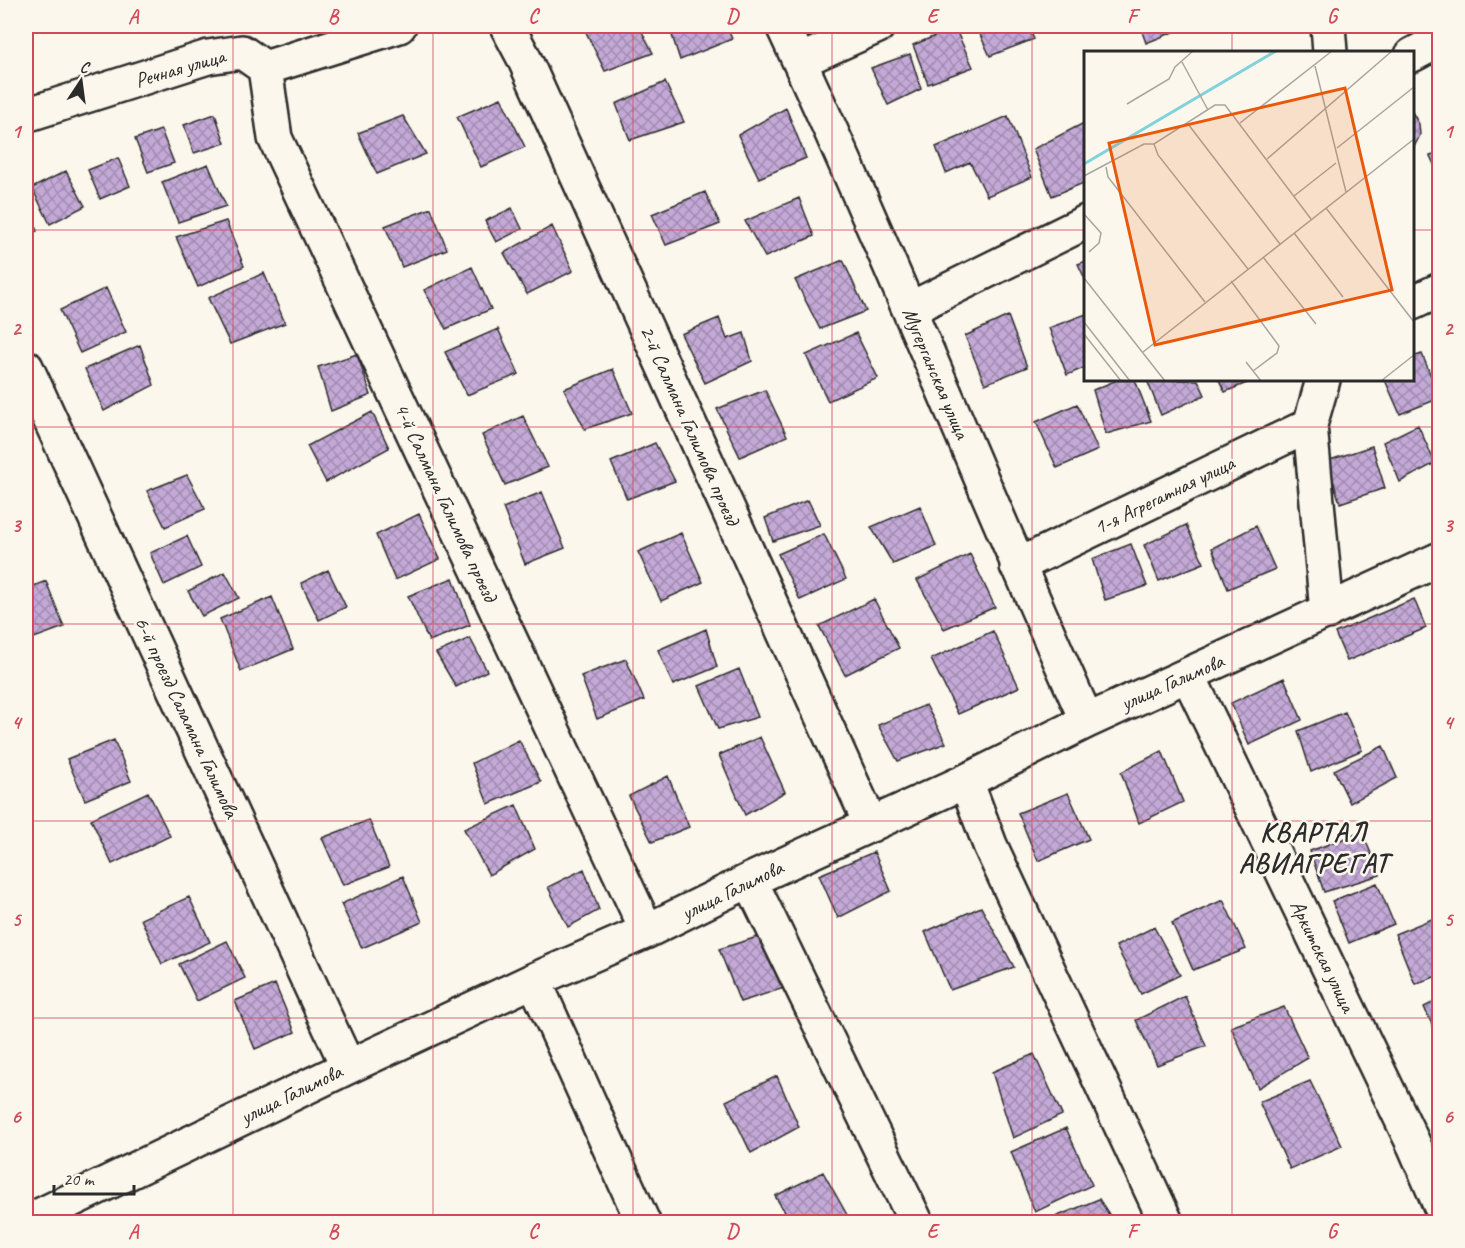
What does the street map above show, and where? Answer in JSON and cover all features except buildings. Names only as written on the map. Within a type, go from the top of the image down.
[{"type":"street","points":[[265,68],[399,26]]},
{"type":"street","name":"2-й Салмана Галимова проезд","points":[[507,26],[528,67],[871,825]]},
{"type":"street","name":"Мугерганская улица","points":[[783,26],[910,309],[1017,566],[1087,721]]},
{"type":"street","points":[[800,61],[878,26]]},
{"type":"street","points":[[1328,26],[1330,51]]},
{"type":"street","points":[[1414,54],[1440,40]]},
{"type":"street","name":"Речная улица","points":[[26,115],[208,57],[242,52],[265,68]]},
{"type":"street","name":"4-й Салмана Галимова проезд","points":[[265,68],[275,138],[647,931]]},
{"type":"street","points":[[910,309],[1084,223]]},
{"type":"street","points":[[1414,303],[1440,290]]},
{"type":"street","name":"6-й проезд Саламана Галимова","points":[[26,367],[348,1067]]},
{"type":"street","points":[[1323,381],[1310,425],[1327,612]]},
{"type":"street","name":"1-я Агрегатная улица","points":[[1017,566],[1310,425]]},
{"type":"street","name":"улица Галимова","points":[[26,1221],[348,1067],[534,980],[647,931],[750,880],[966,781],[1087,721],[1440,559]]},
{"type":"street","name":"Аркитская улица","points":[[1188,675],[1414,1145],[1440,1204]]},
{"type":"street","points":[[966,781],[990,845],[1166,1222]]},
{"type":"street","points":[[750,880],[916,1222]]},
{"type":"street","points":[[534,980],[644,1222]]},
{"type":"district","name":"КВАРТАЛ АВИАГРЕГАТ","points":[[1314,848]]}]
